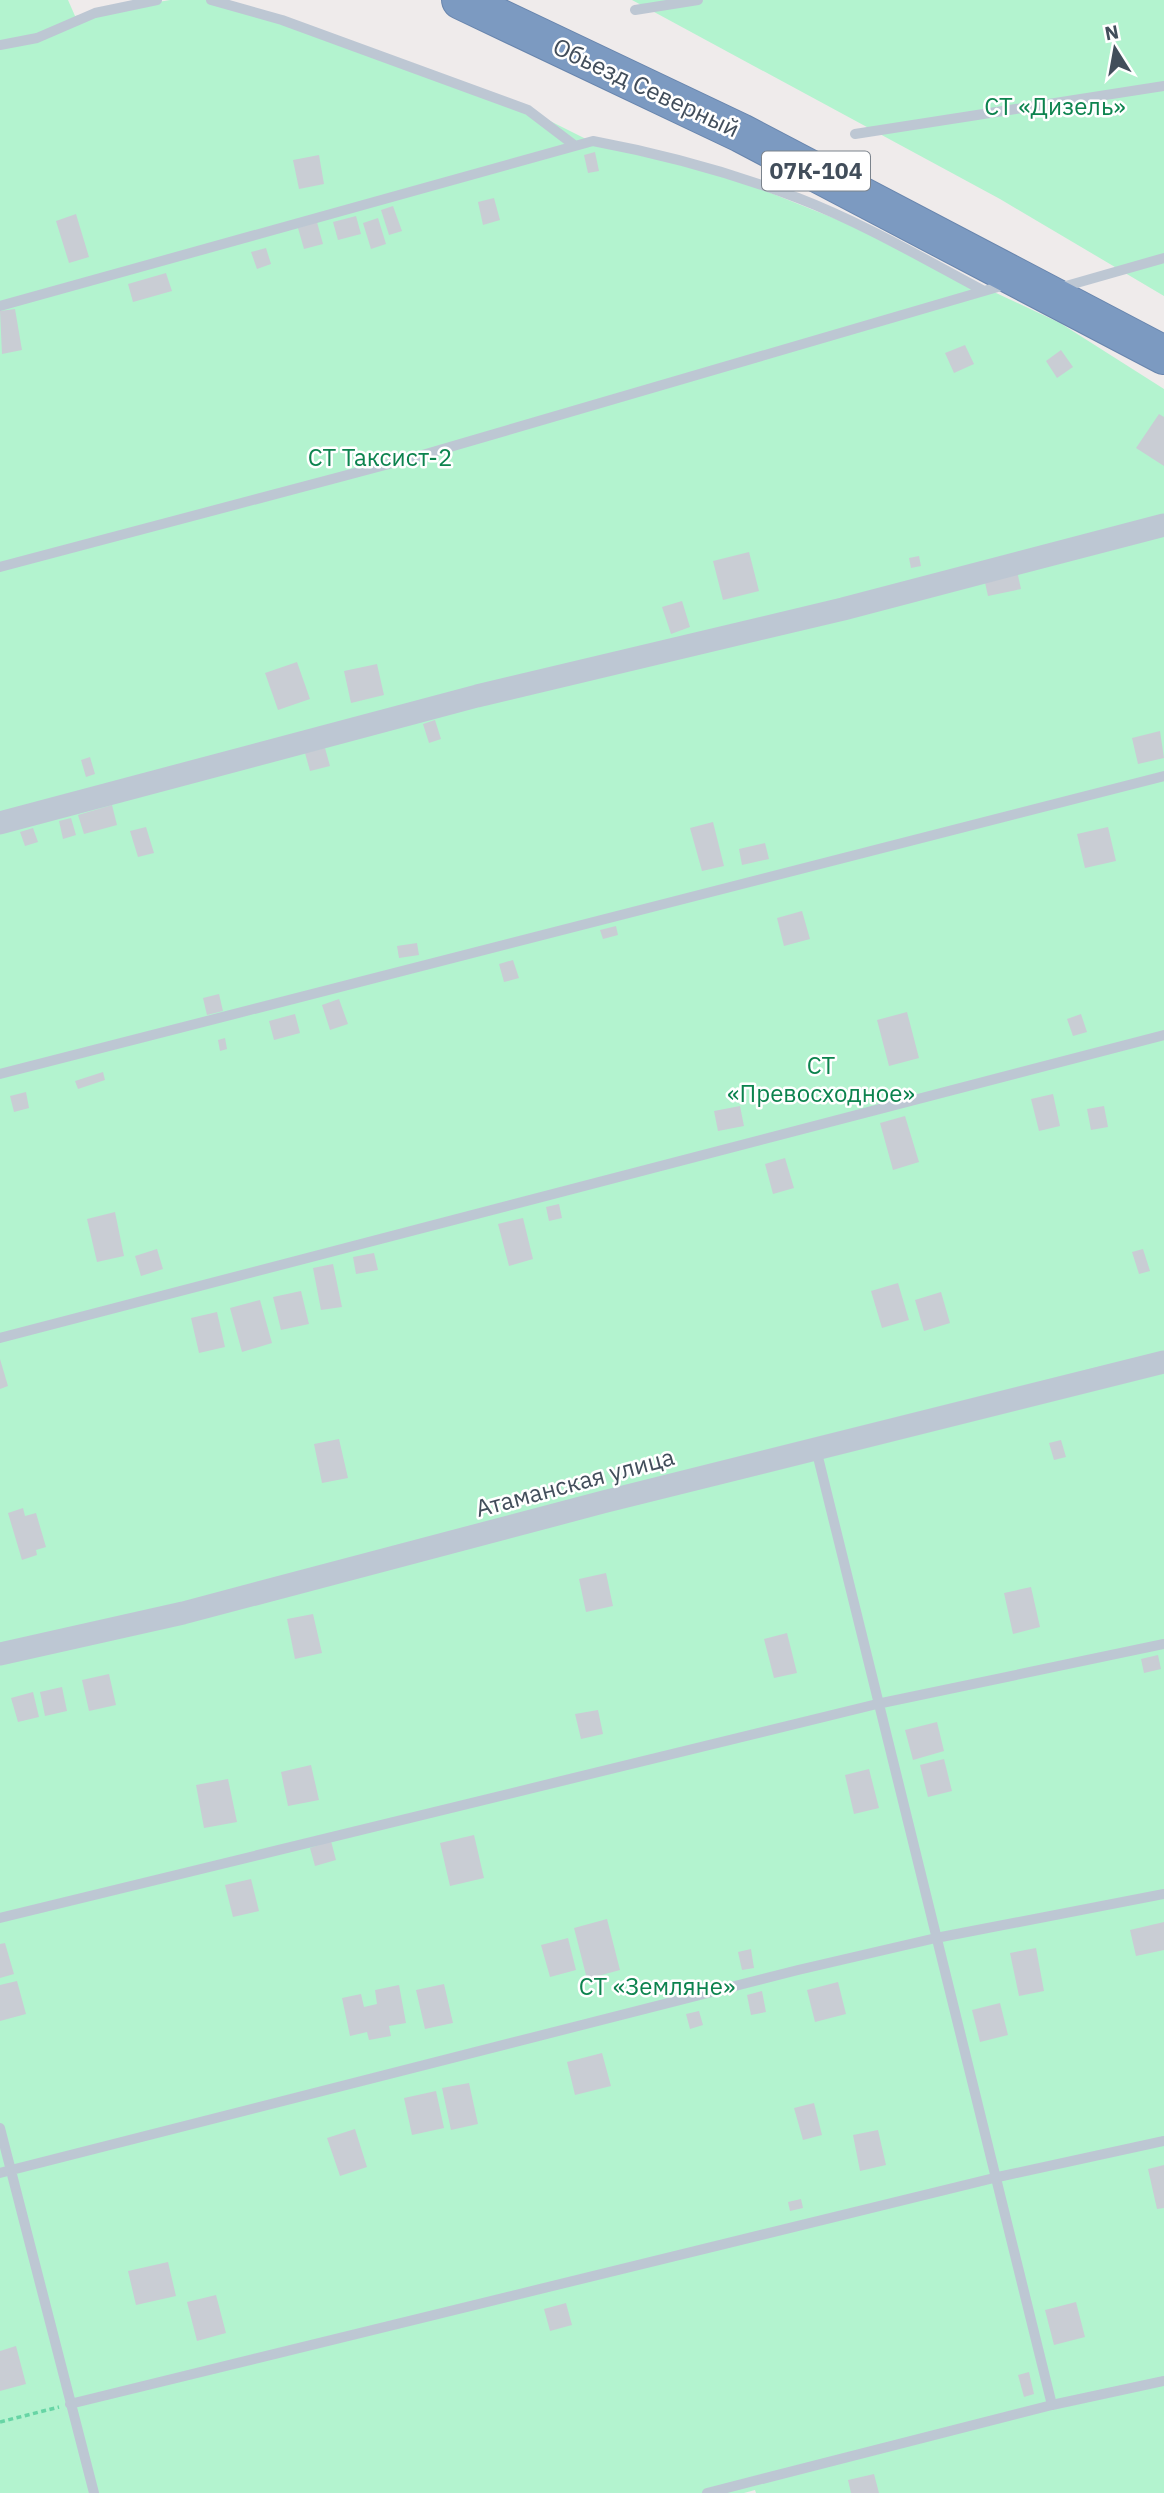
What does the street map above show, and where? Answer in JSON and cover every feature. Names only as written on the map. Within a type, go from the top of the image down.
[{"type":"highway","name":"Обьезд Северный","points":[[461,0],[741,133],[1164,355]]},
{"type":"street","points":[[0,823],[477,695],[856,605],[1164,525]]},
{"type":"street","name":"Атаманская улица","points":[[0,1654],[183,1613],[1164,1362]]},
{"type":"lane","points":[[0,45],[37,38],[94,13],[157,0]]},
{"type":"lane","points":[[211,0],[282,20],[528,110],[574,145]]},
{"type":"lane","points":[[635,10],[698,0]]},
{"type":"lane","points":[[855,134],[1164,86]]},
{"type":"lane","points":[[0,306],[593,141],[644,150],[799,198],[893,242],[984,291]]},
{"type":"lane","points":[[0,567],[419,456],[984,291],[1036,286],[1164,258]]},
{"type":"lane","points":[[0,1074],[1164,776]]},
{"type":"lane","points":[[0,1338],[1164,1035]]},
{"type":"lane","points":[[816,1449],[877,1704],[998,2177],[1052,2405]]},
{"type":"lane","points":[[0,1917],[877,1704],[1164,1644]]},
{"type":"lane","points":[[5,2172],[178,2126],[936,1938],[1164,1895]]},
{"type":"lane","points":[[0,2128],[5,2172],[94,2493]]},
{"type":"lane","points":[[70,2404],[998,2177],[1164,2141]]},
{"type":"lane","points":[[707,2493],[1052,2405],[1164,2381]]},
{"type":"path","points":[[0,2422],[70,2404]]},
{"type":"green space","points":[[0,0],[68,0],[75,16],[170,0],[213,0],[506,99],[592,142],[721,173],[851,225],[1060,323],[1164,389],[1164,2493],[756,2493],[755,2490],[744,2493],[0,2493]]},
{"type":"green space","name":"СТ «Дизель»","points":[[632,0],[1164,0],[1164,296],[1000,199]]},
{"type":"building","points":[[595,152],[599,171],[588,173],[584,155]]},
{"type":"building","points":[[319,155],[324,184],[299,189],[293,160]]},
{"type":"building","points":[[494,198],[500,220],[483,225],[478,202]]},
{"type":"building","points":[[393,206],[402,231],[389,235],[381,210]]},
{"type":"building","points":[[76,214],[89,257],[69,263],[56,221]]},
{"type":"building","points":[[356,216],[361,234],[338,240],[333,222]]},
{"type":"building","points":[[378,218],[386,244],[371,249],[363,223]]},
{"type":"building","points":[[317,222],[323,244],[304,249],[298,228]]},
{"type":"building","points":[[266,248],[271,264],[257,269],[251,252]]},
{"type":"building","points":[[166,273],[172,291],[133,302],[128,284]]},
{"type":"building","points":[[15,309],[22,350],[2,354],[0,311]]},
{"type":"building","points":[[965,345],[974,364],[954,373],[945,353]]},
{"type":"building","points":[[1061,350],[1073,367],[1057,378],[1046,361]]},
{"type":"building","points":[[1159,414],[1164,417],[1164,466],[1136,448]]},
{"type":"building","points":[[749,552],[759,591],[723,600],[713,561]]},
{"type":"building","points":[[919,556],[921,566],[911,568],[909,558]]},
{"type":"building","points":[[1017,571],[1021,589],[988,596],[984,578]]},
{"type":"building","points":[[682,601],[690,627],[671,634],[662,607]]},
{"type":"building","points":[[297,662],[310,699],[278,710],[265,673]]},
{"type":"building","points":[[377,664],[384,695],[351,703],[344,671]]},
{"type":"building","points":[[435,720],[441,739],[429,743],[423,724]]},
{"type":"building","points":[[1160,731],[1164,758],[1138,764],[1132,738]]},
{"type":"building","points":[[325,748],[330,766],[310,771],[305,753]]},
{"type":"building","points":[[90,757],[95,774],[86,777],[81,760]]},
{"type":"building","points":[[112,805],[117,825],[84,834],[78,815]]},
{"type":"building","points":[[71,818],[76,835],[63,839],[59,821]]},
{"type":"building","points":[[713,822],[724,866],[702,871],[690,828]]},
{"type":"building","points":[[146,827],[154,853],[138,857],[130,831]]},
{"type":"building","points":[[1108,827],[1116,861],[1085,868],[1077,834]]},
{"type":"building","points":[[33,828],[38,842],[25,846],[20,832]]},
{"type":"building","points":[[765,843],[769,859],[742,865],[739,849]]},
{"type":"building","points":[[802,911],[810,939],[784,946],[777,918]]},
{"type":"building","points":[[616,926],[618,935],[603,939],[600,930]]},
{"type":"building","points":[[417,943],[419,955],[399,958],[397,946]]},
{"type":"building","points":[[513,960],[519,978],[504,982],[499,964]]},
{"type":"building","points":[[219,994],[223,1011],[207,1015],[203,998]]},
{"type":"building","points":[[339,999],[348,1024],[330,1030],[322,1005]]},
{"type":"building","points":[[907,1012],[919,1058],[889,1066],[877,1020]]},
{"type":"building","points":[[295,1014],[300,1033],[274,1040],[269,1021]]},
{"type":"building","points":[[1081,1014],[1087,1032],[1073,1036],[1067,1019]]},
{"type":"building","points":[[225,1038],[227,1049],[220,1051],[218,1040]]},
{"type":"building","points":[[103,1072],[105,1080],[78,1089],[75,1081]]},
{"type":"building","points":[[26,1092],[29,1108],[14,1112],[10,1096]]},
{"type":"building","points":[[1053,1094],[1060,1126],[1039,1131],[1031,1099]]},
{"type":"building","points":[[740,1106],[744,1126],[718,1131],[714,1111]]},
{"type":"building","points":[[1104,1106],[1108,1127],[1091,1130],[1087,1109]]},
{"type":"building","points":[[905,1116],[919,1162],[893,1170],[880,1123]]},
{"type":"building","points":[[785,1158],[794,1188],[773,1194],[765,1164]]},
{"type":"building","points":[[559,1204],[562,1218],[549,1221],[546,1207]]},
{"type":"building","points":[[115,1212],[124,1256],[97,1262],[87,1219]]},
{"type":"building","points":[[523,1218],[533,1259],[509,1266],[498,1224]]},
{"type":"building","points":[[157,1249],[163,1269],[141,1276],[135,1256]]},
{"type":"building","points":[[1143,1249],[1150,1271],[1139,1274],[1132,1252]]},
{"type":"building","points":[[374,1253],[378,1270],[356,1274],[353,1257]]},
{"type":"building","points":[[333,1264],[342,1307],[321,1310],[313,1268]]},
{"type":"building","points":[[898,1283],[909,1320],[882,1328],[871,1291]]},
{"type":"building","points":[[301,1291],[309,1324],[281,1330],[273,1297]]},
{"type":"building","points":[[941,1292],[950,1323],[924,1331],[915,1300]]},
{"type":"building","points":[[260,1300],[272,1343],[242,1352],[230,1308]]},
{"type":"building","points":[[217,1312],[225,1347],[199,1353],[191,1318]]},
{"type":"building","points":[[0,1359],[8,1386],[0,1389]]},
{"type":"building","points":[[339,1439],[348,1478],[322,1483],[314,1444]]},
{"type":"building","points":[[1061,1440],[1066,1457],[1054,1460],[1049,1443]]},
{"type":"building","points":[[23,1508],[25,1516],[36,1513],[46,1547],[36,1550],[37,1555],[22,1560],[8,1513]]},
{"type":"building","points":[[606,1573],[613,1606],[586,1612],[579,1579]]},
{"type":"building","points":[[1031,1587],[1040,1627],[1013,1634],[1004,1593]]},
{"type":"building","points":[[313,1614],[322,1653],[295,1659],[287,1619]]},
{"type":"building","points":[[787,1633],[797,1673],[774,1678],[764,1639]]},
{"type":"building","points":[[1158,1655],[1161,1669],[1144,1673],[1141,1659]]},
{"type":"building","points":[[109,1674],[116,1705],[89,1711],[82,1680]]},
{"type":"building","points":[[62,1687],[67,1711],[45,1716],[40,1692]]},
{"type":"building","points":[[33,1692],[39,1717],[18,1722],[11,1698]]},
{"type":"building","points":[[598,1710],[603,1734],[581,1739],[575,1714]]},
{"type":"building","points":[[937,1722],[944,1751],[913,1760],[905,1730]]},
{"type":"building","points":[[944,1759],[952,1791],[928,1797],[920,1765]]},
{"type":"building","points":[[311,1765],[319,1800],[288,1806],[281,1772]]},
{"type":"building","points":[[869,1769],[879,1808],[854,1814],[845,1775]]},
{"type":"building","points":[[228,1779],[237,1822],[204,1828],[196,1785]]},
{"type":"building","points":[[474,1835],[484,1878],[450,1886],[440,1843]]},
{"type":"building","points":[[331,1841],[336,1860],[315,1866],[310,1848]]},
{"type":"building","points":[[251,1879],[259,1911],[233,1917],[225,1885]]},
{"type":"building","points":[[607,1919],[620,1970],[587,1979],[574,1928]]},
{"type":"building","points":[[1164,1922],[1164,1950],[1136,1956],[1130,1930]]},
{"type":"building","points":[[568,1938],[576,1970],[550,1977],[541,1945]]},
{"type":"building","points":[[5,1943],[14,1974],[0,1978],[0,1944]]},
{"type":"building","points":[[1036,1948],[1044,1991],[1019,1996],[1010,1953]]},
{"type":"building","points":[[751,1949],[754,1968],[742,1970],[738,1952]]},
{"type":"building","points":[[17,1981],[26,2014],[0,2021],[0,1985]]},
{"type":"building","points":[[838,1982],[846,2014],[815,2022],[807,1990]]},
{"type":"building","points":[[444,1984],[453,2023],[425,2029],[416,1990]]},
{"type":"building","points":[[399,1985],[406,2023],[389,2026],[391,2036],[369,2040],[367,2032],[350,2036],[342,1998],[361,1994],[364,2007],[377,2004],[375,1990]]},
{"type":"building","points":[[762,1991],[766,2012],[751,2015],[747,1995]]},
{"type":"building","points":[[1000,2003],[1008,2035],[980,2042],[972,2010]]},
{"type":"building","points":[[699,2011],[703,2025],[690,2029],[686,2014]]},
{"type":"building","points":[[602,2053],[611,2086],[575,2095],[567,2062]]},
{"type":"building","points":[[469,2083],[478,2124],[451,2130],[442,2088]]},
{"type":"building","points":[[436,2091],[444,2128],[412,2135],[404,2098]]},
{"type":"building","points":[[814,2103],[822,2135],[803,2140],[794,2108]]},
{"type":"building","points":[[355,2129],[367,2167],[340,2176],[327,2138]]},
{"type":"building","points":[[878,2130],[886,2165],[860,2171],[853,2135]]},
{"type":"building","points":[[1164,2165],[1164,2208],[1157,2209],[1148,2169]]},
{"type":"building","points":[[801,2199],[803,2208],[790,2211],[788,2202]]},
{"type":"building","points":[[168,2262],[176,2296],[136,2305],[128,2271]]},
{"type":"building","points":[[216,2295],[226,2333],[197,2341],[187,2302]]},
{"type":"building","points":[[1076,2302],[1085,2337],[1054,2345],[1045,2310]]},
{"type":"building","points":[[566,2303],[572,2325],[550,2331],[544,2309]]},
{"type":"building","points":[[16,2346],[26,2384],[0,2391],[0,2351]]},
{"type":"building","points":[[1029,2372],[1034,2394],[1024,2397],[1018,2375]]},
{"type":"building","points":[[874,2474],[879,2493],[851,2493],[848,2480]]},
{"type":"park label","name":"СТ Таксист-2","points":[[380,458]]},
{"type":"park label","name":"СТ «Превосходное»","points":[[821,1080]]},
{"type":"park label","name":"СТ «Земляне»","points":[[657,1987]]}]
